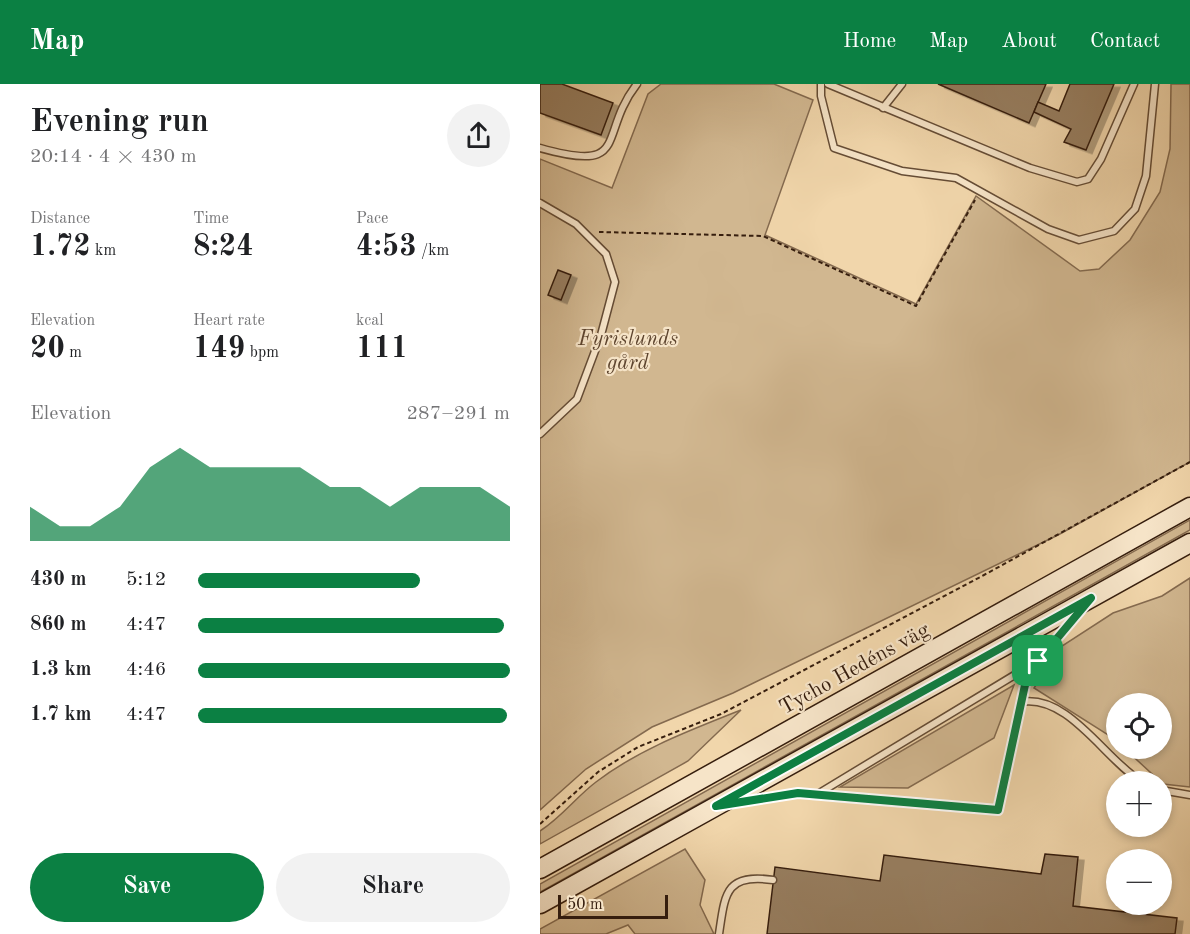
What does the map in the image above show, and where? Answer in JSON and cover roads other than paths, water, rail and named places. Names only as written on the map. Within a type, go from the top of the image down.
[{"type":"main road","name":"Tycho Hedéns väg","points":[[540,869],[1190,507]]},
{"type":"main road","points":[[540,904],[1190,543]]},
{"type":"lane","points":[[540,148],[592,158],[603,152],[637,84]]},
{"type":"lane","points":[[821,84],[821,96],[834,148],[902,171],[956,178],[1048,229],[1079,240],[1114,231],[1135,209],[1146,176],[1155,84]]},
{"type":"lane","points":[[828,84],[1030,168],[1077,182],[1088,179],[1101,159],[1134,84]]},
{"type":"lane","points":[[842,91],[845,84]]},
{"type":"lane","points":[[883,108],[902,84]]},
{"type":"lane","points":[[540,203],[576,224],[606,254],[615,282],[601,335],[577,399],[540,434]]},
{"type":"lane","points":[[716,806],[798,793],[998,810],[1025,685],[1038,661],[1091,598]]},
{"type":"lane","points":[[816,795],[1038,661]]},
{"type":"lane","points":[[1021,702],[1035,699],[1073,719],[1130,771]]},
{"type":"lane","points":[[1172,792],[1190,795]]},
{"type":"lane","points":[[719,934],[725,894],[738,881],[756,878],[773,880]]},
{"type":"park label","name":"Fyrislunds gård","points":[[628,350]]}]
